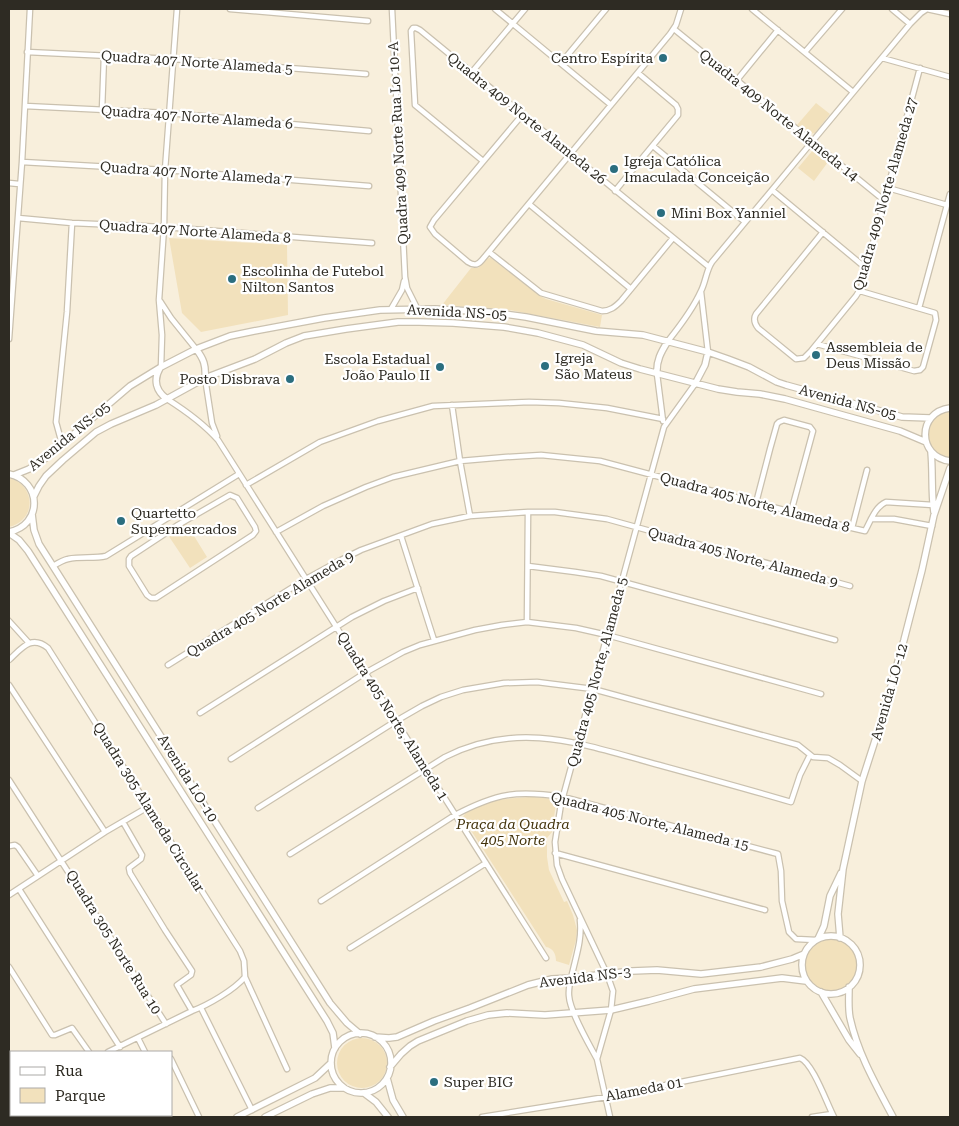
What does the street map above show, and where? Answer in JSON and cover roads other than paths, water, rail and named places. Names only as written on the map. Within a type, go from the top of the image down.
[{"type":"street","points":[[9,339],[22,162],[30,9]]},
{"type":"street","points":[[177,9],[165,170],[160,300],[161,367],[156,386],[167,399],[190,414],[218,440]]},
{"type":"street","points":[[230,9],[368,21]]},
{"type":"street","name":"Quadra 409 Norte Rua Lo 10-A","points":[[392,9],[405,277],[407,288],[417,308]]},
{"type":"street","points":[[496,9],[611,105]]},
{"type":"street","points":[[472,72],[525,9]]},
{"type":"street","points":[[561,64],[606,9]]},
{"type":"street","points":[[523,114],[430,227],[435,234],[472,264],[476,265],[489,252],[638,73],[674,28],[681,9]]},
{"type":"street","points":[[752,9],[854,92]]},
{"type":"street","points":[[805,52],[842,9]]},
{"type":"street","points":[[892,9],[910,24]]},
{"type":"street","points":[[664,427],[657,374],[659,357],[701,291],[709,267],[910,24],[925,10],[929,9],[950,14]]},
{"type":"street","name":"Quadra 409 Norte Alameda 14","points":[[674,28],[885,201]]},
{"type":"street","name":"Quadra 409 Norte Alameda 26","points":[[483,161],[415,105],[412,29],[418,29],[472,72],[709,267]]},
{"type":"street","points":[[737,80],[778,30]]},
{"type":"street","name":"Quadra 407 Norte Alameda 5","points":[[28,52],[173,59],[366,74]]},
{"type":"street","points":[[102,110],[104,56]]},
{"type":"street","points":[[882,58],[950,77]]},
{"type":"street","name":"Quadra 409 Norte Alameda 27","points":[[823,232],[756,314],[754,321],[758,328],[797,359],[809,354],[860,291],[920,68]]},
{"type":"street","points":[[616,191],[678,116],[676,105],[638,73]]},
{"type":"street","name":"Quadra 407 Norte Alameda 6","points":[[25,106],[168,113],[369,131]]},
{"type":"street","points":[[653,146],[745,222]]},
{"type":"street","name":"Quadra 407 Norte Alameda 7","points":[[22,162],[165,170],[369,186]]},
{"type":"street","points":[[9,183],[20,184]]},
{"type":"street","points":[[888,188],[947,205]]},
{"type":"street","points":[[772,190],[866,269]]},
{"type":"street","points":[[919,308],[950,194]]},
{"type":"street","points":[[529,204],[631,289]]},
{"type":"street","name":"Quadra 407 Norte Alameda 8","points":[[18,218],[372,243]]},
{"type":"street","points":[[62,444],[56,422],[67,312],[72,223]]},
{"type":"street","points":[[489,252],[542,293],[602,310],[612,309],[619,303],[673,238]]},
{"type":"street","name":"Quadra 409 Norte Rua Lo 10-A","points":[[391,309],[402,290],[405,277]]},
{"type":"street","points":[[664,427],[695,384],[705,365],[708,352],[701,291]]},
{"type":"street","points":[[817,344],[914,371],[920,370],[924,363],[936,315],[932,312],[860,291]]},
{"type":"street","points":[[160,300],[167,313],[204,362],[212,423],[218,440]]},
{"type":"street","name":"Avenida NS-05","points":[[11,475],[24,472],[37,465],[130,386],[196,349],[230,336],[254,330],[391,309],[447,309],[504,314],[590,330],[668,341],[742,364],[782,384],[902,417],[930,418]]},
{"type":"street","name":"Avenida NS-05","points":[[32,514],[34,496],[38,486],[46,476],[90,437],[111,424],[156,405],[205,378],[255,359],[304,336],[380,324],[419,322],[484,325],[538,333],[583,344],[628,366],[695,384],[785,399],[900,431],[926,442]]},
{"type":"street","points":[[246,485],[320,442],[378,421],[433,406],[529,402],[558,403],[607,408],[663,419]]},
{"type":"street","points":[[452,405],[470,516]]},
{"type":"street","points":[[950,406],[930,418],[925,429],[926,442],[931,452],[937,457],[950,461]]},
{"type":"street","points":[[756,503],[777,424],[784,420],[792,422],[810,427],[813,431],[790,512]]},
{"type":"street","name":"Quadra 405 Norte, Alameda 5","points":[[597,1059],[611,1010],[614,991],[560,872],[555,854],[556,832],[563,797],[664,427]]},
{"type":"street","name":"Quadra 405 Norte, Alameda 1","points":[[218,440],[546,958]]},
{"type":"street","name":"Avenida LO-12","points":[[931,452],[934,515]]},
{"type":"street","name":"Quadra 405 Norte, Alameda 8","points":[[276,532],[323,506],[393,477],[460,461],[541,455],[600,461],[865,531],[877,508],[886,502],[933,505]]},
{"type":"street","name":"Avenida LO-12","points":[[840,938],[838,914],[843,869],[862,781],[904,640],[934,515],[950,468]]},
{"type":"street","points":[[852,528],[867,470]]},
{"type":"street","points":[[53,566],[71,558],[98,558],[106,556],[239,474]]},
{"type":"street","name":"Avenida NS-05","points":[[11,475],[19,477],[26,482],[34,496]]},
{"type":"street","points":[[230,495],[237,498],[256,531],[253,535],[186,580],[156,598],[151,598],[147,595],[129,566],[129,559],[178,525],[230,495]]},
{"type":"street","points":[[527,622],[528,512]]},
{"type":"street","name":"Quadra 405 Norte Alameda 9","points":[[168,665],[336,562],[361,550],[432,524],[470,516],[554,512],[607,519],[636,528]]},
{"type":"street","points":[[9,532],[23,526],[32,514]]},
{"type":"street","name":"Avenida LO-10","points":[[32,514],[37,540],[53,566],[332,1006],[360,1034]]},
{"type":"street","points":[[172,516],[178,525]]},
{"type":"street","points":[[871,519],[894,519],[932,526]]},
{"type":"street","name":"Quadra 405 Norte, Alameda 9","points":[[636,528],[850,586]]},
{"type":"street","name":"Avenida LO-10","points":[[9,532],[28,551],[222,854],[327,1021],[333,1033],[335,1048]]},
{"type":"street","points":[[401,536],[434,640]]},
{"type":"street","points":[[528,566],[601,576],[622,581],[835,640]]},
{"type":"street","points":[[200,712],[336,626],[378,604],[418,588]]},
{"type":"street","points":[[9,621],[29,643],[9,660]]},
{"type":"street","points":[[231,759],[365,673],[403,652],[434,640],[475,630],[527,622],[576,628],[607,635],[821,694]]},
{"type":"street","name":"Quadra 305 Alameda Circular","points":[[29,643],[40,643],[48,648],[240,951],[244,961],[245,977],[287,1069]]},
{"type":"street","points":[[258,808],[422,706],[470,689],[495,684],[532,682],[593,689],[798,745],[813,758],[828,758],[862,781]]},
{"type":"street","points":[[9,685],[105,832]]},
{"type":"street","points":[[290,854],[426,768],[456,752],[481,743],[501,739],[536,737],[578,743],[791,802],[800,775],[810,755]]},
{"type":"street","name":"Quadra 305 Norte Rua 10","points":[[9,780],[166,1024]]},
{"type":"street","name":"Quadra 405 Norte, Alameda 15","points":[[321,901],[455,814],[484,801],[507,795],[532,793],[563,797],[778,854],[781,871],[782,901],[789,932],[796,939],[817,940]]},
{"type":"street","points":[[9,895],[148,806]]},
{"type":"street","points":[[123,822],[142,855],[141,859],[129,868],[130,873],[192,972],[191,975],[177,986],[192,1011]]},
{"type":"street","points":[[9,846],[15,844],[18,847],[38,876]]},
{"type":"street","points":[[555,854],[765,910]]},
{"type":"street","points":[[350,948],[486,863]]},
{"type":"street","name":"Avenida LO-12","points":[[817,940],[824,926],[830,896],[843,869]]},
{"type":"street","points":[[19,889],[120,1047]]},
{"type":"street","name":"Quadra 405 Norte, Alameda 5","points":[[579,916],[580,937],[569,996],[573,1012],[597,1059],[610,1117]]},
{"type":"street","points":[[806,981],[802,968],[804,954],[817,940],[825,936],[840,938],[848,942],[855,949],[858,958],[860,967],[858,975],[849,987],[841,992],[831,994],[821,992]]},
{"type":"street","name":"Avenida NS-3","points":[[360,1034],[374,1037],[397,1037],[528,985],[552,980],[632,971],[657,970],[701,974],[761,967],[804,954]]},
{"type":"street","points":[[9,967],[52,1035],[72,1028],[87,1051]]},
{"type":"street","points":[[112,1051],[201,1008],[239,984],[245,977]]},
{"type":"street","points":[[390,1067],[410,1046],[467,1021],[498,1013],[537,1015],[611,1010],[694,989],[782,978],[806,981],[821,992],[849,1040],[862,1056]]},
{"type":"street","points":[[849,987],[850,1017],[862,1056],[893,1117]]},
{"type":"street","points":[[201,1008],[252,1110]]},
{"type":"street","points":[[345,1088],[335,1078],[331,1063],[333,1054],[335,1048],[346,1038],[351,1035],[360,1034]]},
{"type":"street","points":[[265,1117],[312,1094],[330,1088],[345,1088],[364,1093],[377,1088],[387,1078],[390,1058],[382,1043],[374,1037]]},
{"type":"street","points":[[138,1038],[144,1051]]},
{"type":"street","name":"Alameda 01","points":[[482,1117],[606,1097],[797,1058],[804,1059],[811,1067],[833,1116]]},
{"type":"street","points":[[172,1061],[199,1117]]},
{"type":"street","points":[[237,1117],[315,1078],[331,1063]]},
{"type":"street","points":[[387,1078],[393,1100],[403,1117]]},
{"type":"street","points":[[364,1093],[388,1117]]},
{"type":"street","points":[[812,1117],[833,1116]]},
{"type":"place","name":"Centro Espírita","points":[[663,58]]},
{"type":"place","name":"Igreja Católica Imaculada Conceição","points":[[614,169]]},
{"type":"place","name":"Mini Box Yanniel","points":[[661,213]]},
{"type":"place","name":"Escolinha de Futebol Nilton Santos","points":[[232,279]]},
{"type":"place","name":"Assembleia de Deus Missão","points":[[816,355]]},
{"type":"place","name":"Igreja São Mateus","points":[[545,366]]},
{"type":"place","name":"Escola Estadual João Paulo II","points":[[440,367]]},
{"type":"place","name":"Posto Disbrava","points":[[290,379]]},
{"type":"place","name":"Quartetto Supermercados","points":[[121,521]]},
{"type":"place","name":"Super BIG","points":[[434,1082]]},
{"type":"park label","name":"Praça da Quadra 405 Norte","points":[[513,832]]}]
